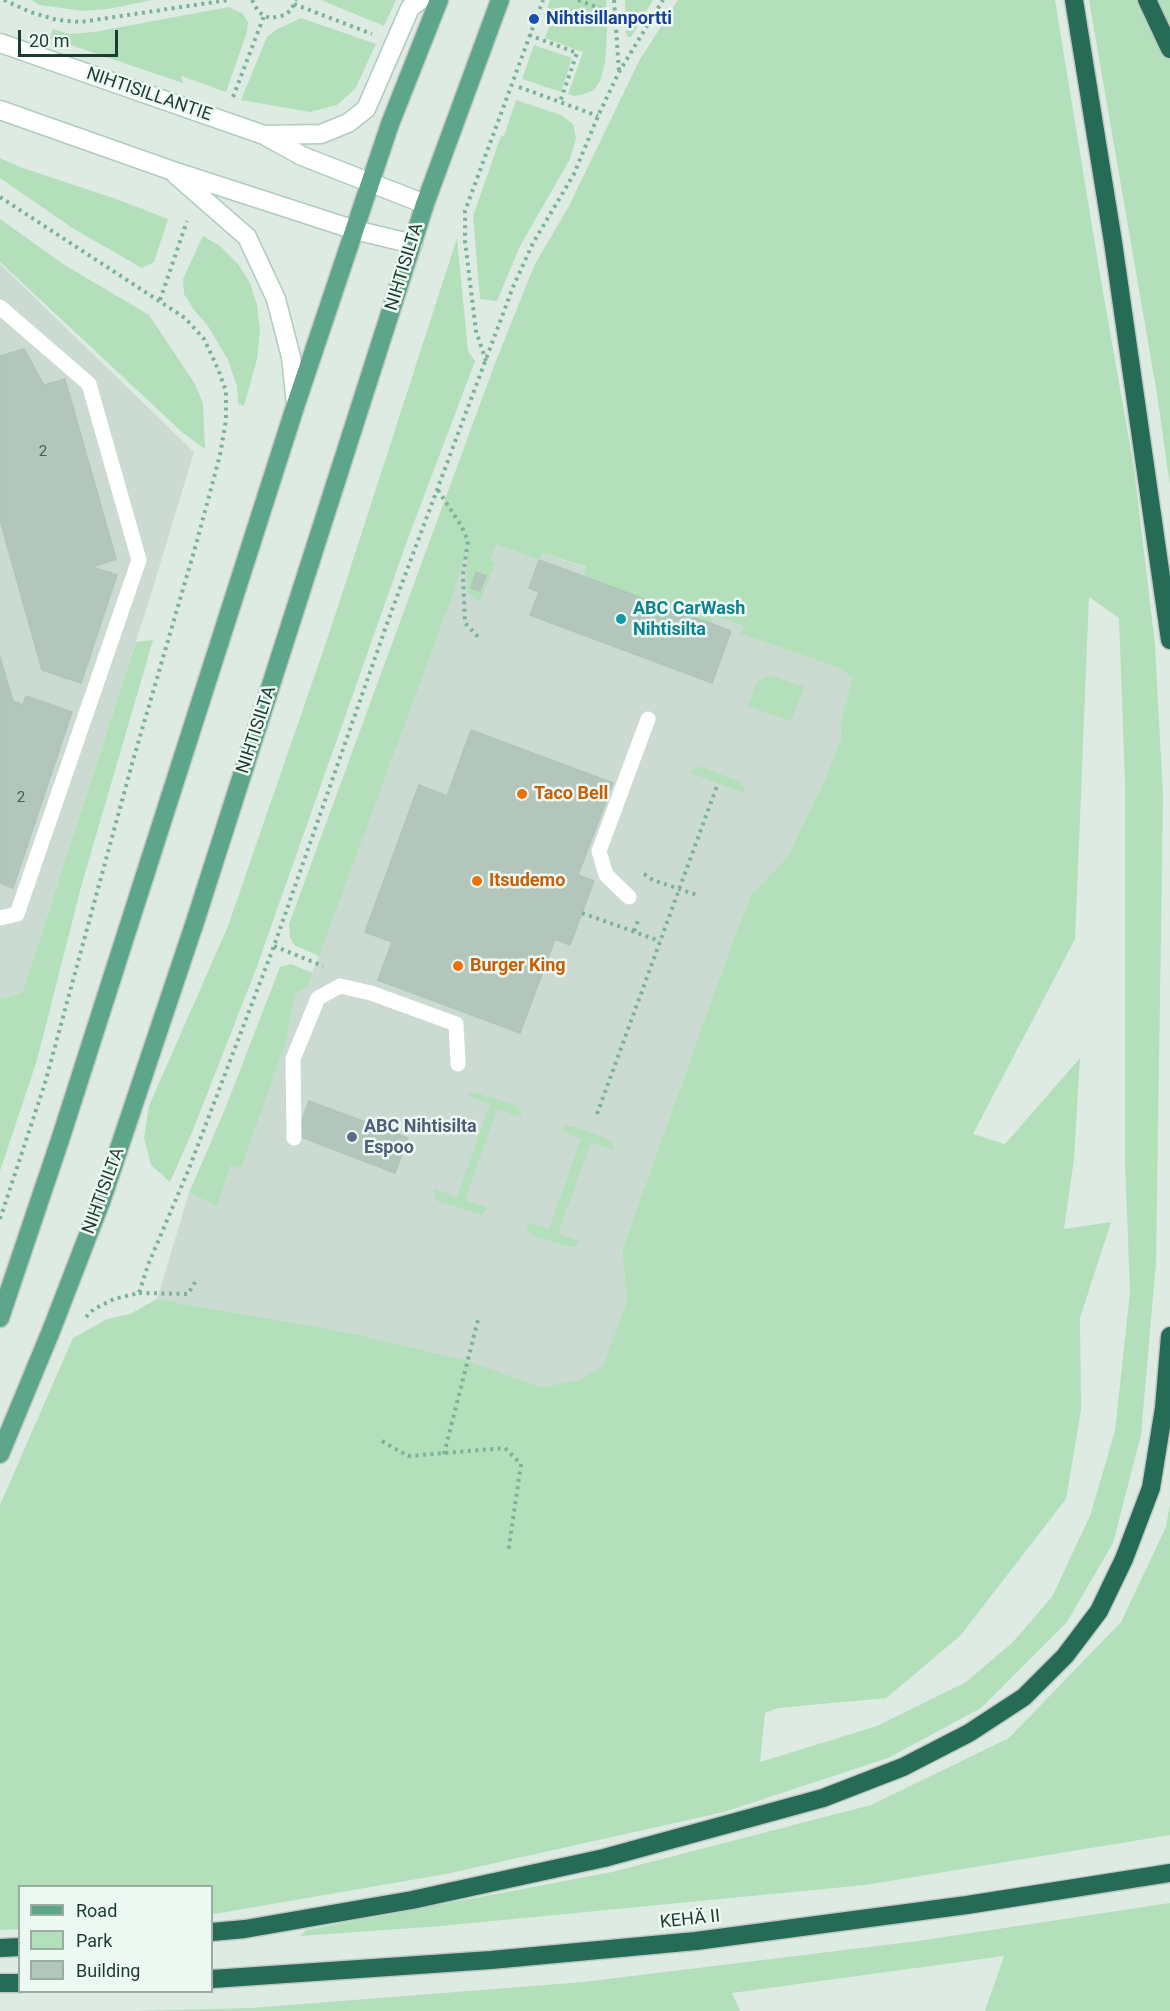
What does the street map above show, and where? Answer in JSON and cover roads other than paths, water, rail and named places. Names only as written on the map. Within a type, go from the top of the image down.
[{"type":"highway","points":[[1074,0],[1113,242],[1170,640]]},
{"type":"highway","points":[[1147,0],[1170,49]]},
{"type":"highway","points":[[213,1932],[245,1929],[412,1900],[604,1858],[823,1798],[903,1767],[969,1733],[1024,1696],[1065,1656],[1104,1601],[1124,1559],[1151,1488],[1164,1408],[1170,1336]]},
{"type":"highway","name":"KEHÄ II","points":[[213,1979],[491,1960],[696,1941],[967,1905],[1170,1873]]},
{"type":"highway","points":[[0,1948],[18,1947]]},
{"type":"highway","points":[[0,1983],[18,1983]]},
{"type":"main road","points":[[0,1318],[65,1126],[296,404],[390,124],[439,0]]},
{"type":"main road","name":"NIHTISILTA","points":[[0,1454],[102,1199],[195,922],[424,204],[500,0]]},
{"type":"street","name":"NIHTISILLANTIE","points":[[264,135],[321,134],[348,123],[366,109],[410,8],[420,0]]},
{"type":"street","name":"NIHTISILLANTIE","points":[[0,43],[264,135],[302,156],[424,204]]},
{"type":"street","points":[[0,110],[170,170],[355,230],[413,244]]},
{"type":"street","points":[[170,170],[247,237],[276,299],[291,357],[296,404]]},
{"type":"lane","points":[[0,307],[89,384],[139,560],[17,914],[0,918]]},
{"type":"lane","points":[[629,897],[606,875],[599,852],[648,719]]},
{"type":"lane","points":[[294,1138],[293,1059],[318,998],[340,986],[371,993],[456,1024],[458,1064]]},
{"type":"place","name":"Nihtisillanportti","points":[[534,19]]},
{"type":"place","name":"ABC CarWash Nihtisilta","points":[[621,619]]},
{"type":"place","name":"Taco Bell","points":[[522,794]]},
{"type":"place","name":"Itsudemo","points":[[477,881]]},
{"type":"place","name":"Burger King","points":[[458,966]]},
{"type":"place","name":"ABC Nihtisilta Espoo","points":[[352,1137]]}]
